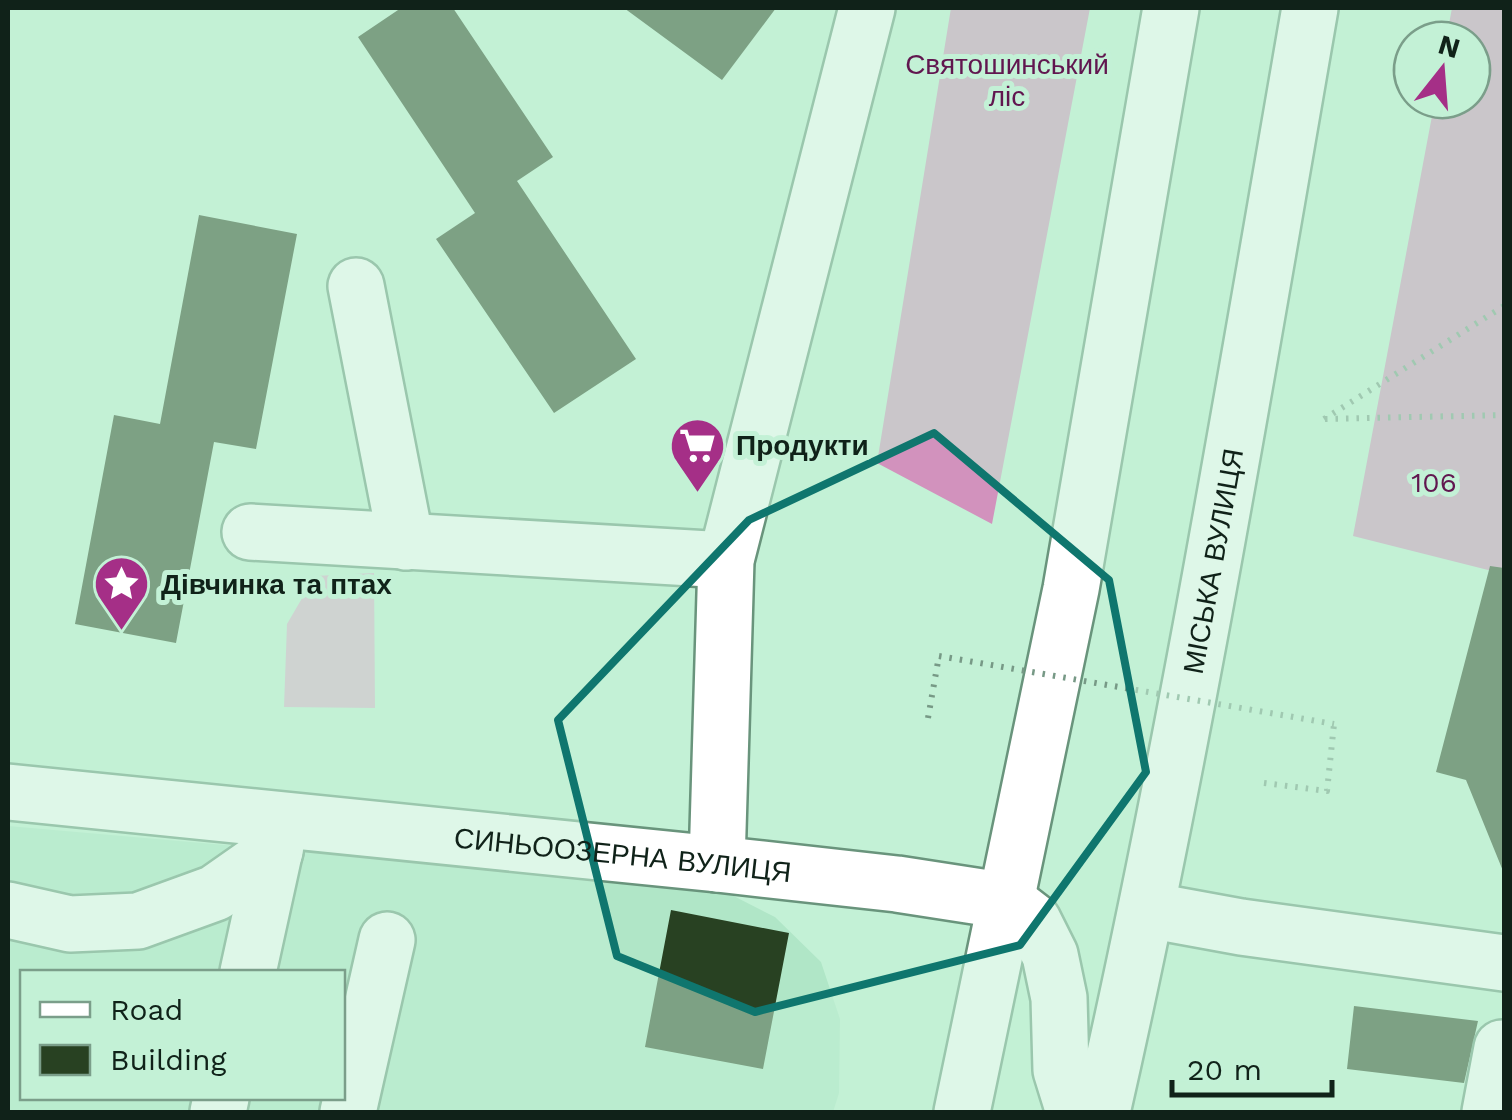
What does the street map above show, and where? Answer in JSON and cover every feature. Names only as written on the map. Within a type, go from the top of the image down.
[{"type":"main road","points":[[717,864],[726,560],[867,8]]},
{"type":"main road","points":[[962,1112],[1071,589],[1171,8]]},
{"type":"main road","name":"МІСЬКА ВУЛИЦЯ","points":[[1102,1112],[1148,910],[1202,627],[1310,8]]},
{"type":"main road","points":[[356,286],[406,542]]},
{"type":"main road","points":[[250,532],[726,560]]},
{"type":"main road","name":"СИНЬООЗЕРНА ВУЛИЦЯ","points":[[8,792],[278,835],[717,864],[1007,901]]},
{"type":"main road","points":[[8,910],[70,924],[138,921],[215,892],[278,835]]},
{"type":"main road","points":[[248,970],[278,835]]},
{"type":"main road","points":[[1007,901],[1033,921],[1050,955],[1059,998],[1061,1070],[1074,1112]]},
{"type":"main road","points":[[1148,910],[1241,927],[1504,963]]},
{"type":"main road","points":[[348,1112],[387,940]]},
{"type":"main road","points":[[1490,1112],[1502,1048]]},
{"type":"path","points":[[1504,306],[1324,418],[1504,415]]},
{"type":"path","points":[[928,718],[939,656],[1334,724],[1327,791],[1264,783]]},
{"type":"highlighted area","points":[[934,433],[1109,580],[1146,772],[1020,945],[755,1012],[617,956],[558,720],[749,520]]},
{"type":"shaded area","points":[[374,573],[375,708],[284,707],[287,624],[315,576]]},
{"type":"shaded area","points":[[8,826],[718,888],[775,917],[821,962],[840,1019],[839,1093],[833,1112],[8,1112]]},
{"type":"green space","name":"Святошинський ліс","points":[[951,8],[1090,8],[992,524],[877,463]]},
{"type":"green space","name":"106","points":[[1452,8],[1504,8],[1504,574],[1353,536],[1431,120],[1492,120],[1492,20],[1450,20]]},
{"type":"building","points":[[401,8],[453,8],[553,157],[517,181],[636,359],[554,413],[436,239],[475,213],[358,37]]},
{"type":"building","points":[[624,8],[776,8],[722,80]]},
{"type":"building","points":[[199,215],[297,234],[256,449],[214,442],[176,643],[75,624],[114,415],[160,424]]},
{"type":"building","points":[[1490,566],[1504,568],[1503,871],[1466,780],[1436,772]]},
{"type":"building","points":[[671,910],[789,933],[763,1069],[645,1047]]},
{"type":"building","points":[[1354,1006],[1478,1021],[1464,1083],[1347,1069]]},
{"type":"place","name":"Продукти","points":[[697,494]]},
{"type":"place","name":"Дівчинка та птах","points":[[122,633]]}]
